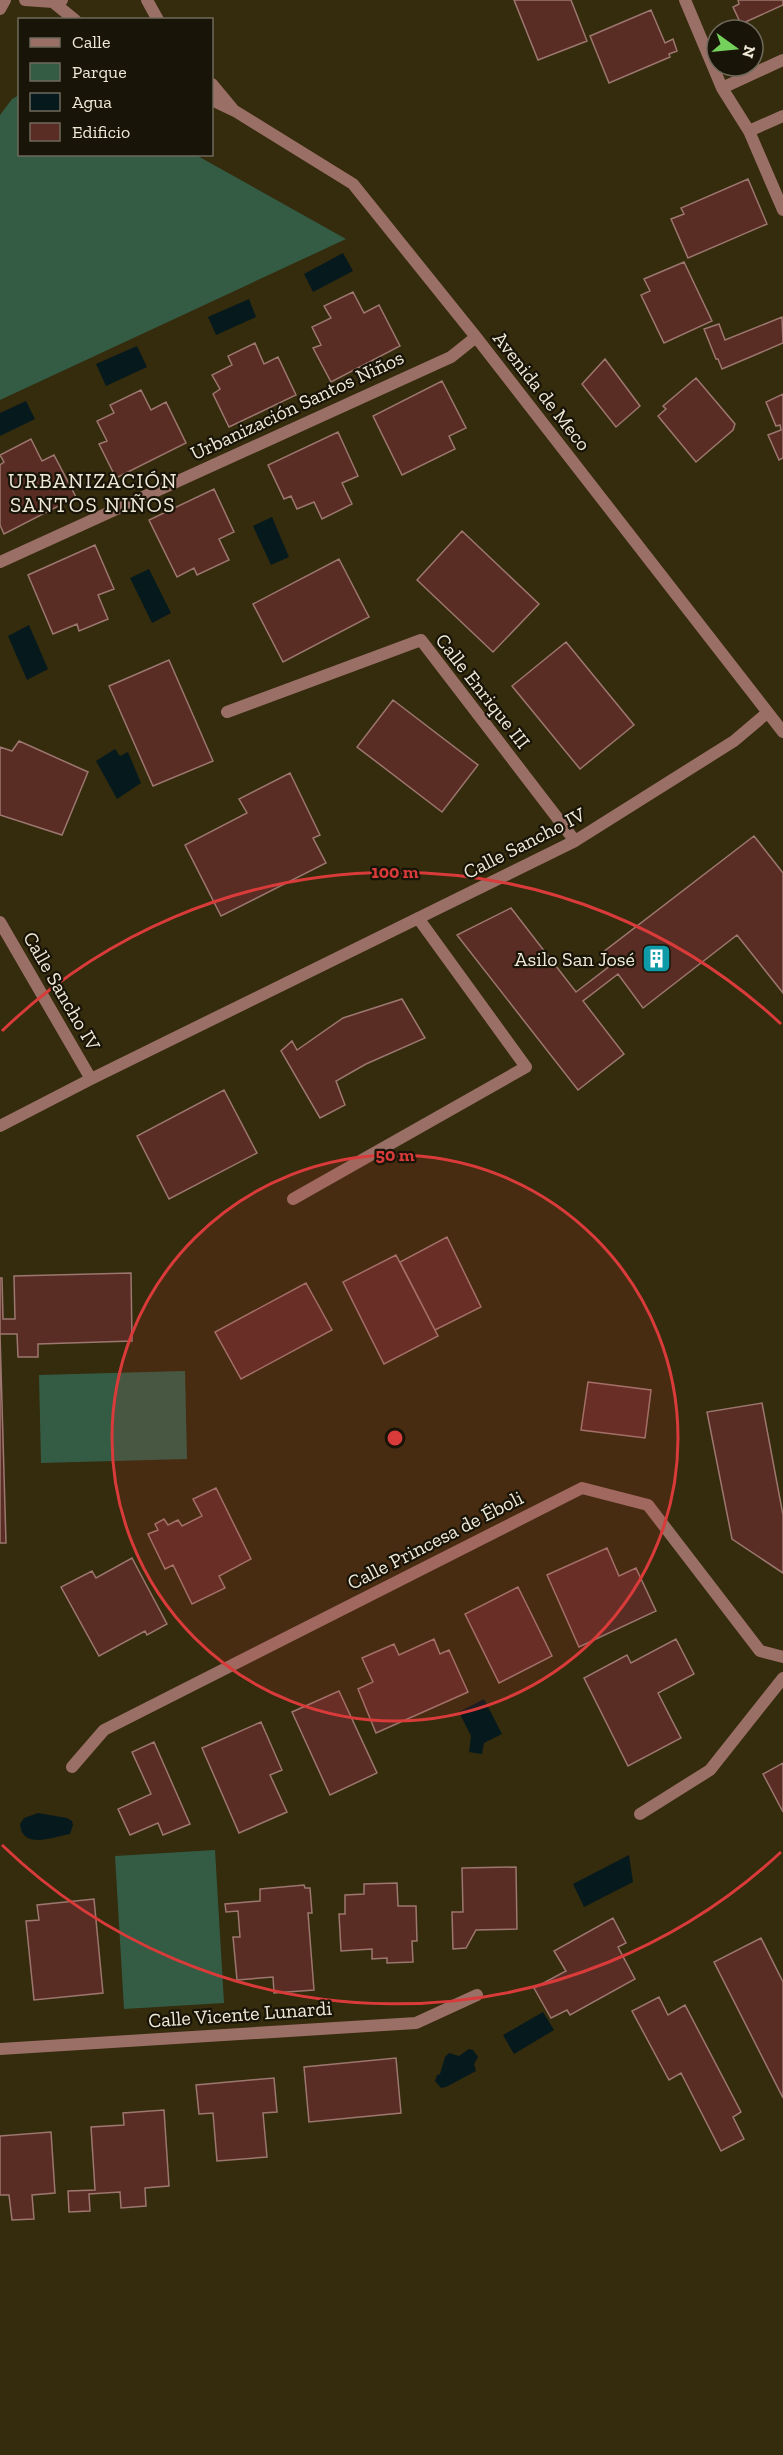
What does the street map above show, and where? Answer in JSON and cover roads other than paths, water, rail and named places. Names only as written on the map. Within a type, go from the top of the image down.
[{"type":"street","points":[[0,9],[5,0]]},
{"type":"street","points":[[25,0],[57,1],[73,18]]},
{"type":"street","points":[[147,0],[157,18]]},
{"type":"street","points":[[685,0],[722,88],[749,131],[783,210]]},
{"type":"street","points":[[722,88],[783,60]]},
{"type":"street","name":"Avenida de Meco","points":[[213,85],[235,111]]},
{"type":"street","name":"Avenida de Meco","points":[[213,100],[235,111],[353,184],[476,337],[783,732]]},
{"type":"street","points":[[749,131],[783,116]]},
{"type":"street","name":"Urbanización Santos Niños","points":[[0,562],[451,357],[476,337]]},
{"type":"street","name":"Calle Enrique III","points":[[227,712],[421,640],[575,841]]},
{"type":"street","name":"Calle Sancho IV","points":[[0,1126],[575,841],[734,741],[767,713]]},
{"type":"street","points":[[294,1199],[526,1067],[418,918]]},
{"type":"street","name":"Calle Sancho IV","points":[[0,922],[91,1079]]},
{"type":"street","name":"Calle Princesa de Éboli","points":[[72,1767],[104,1730],[582,1488],[648,1505],[760,1651],[783,1657]]},
{"type":"street","points":[[640,1814],[710,1770],[783,1678]]},
{"type":"street","name":"Calle Vicente Lunardi","points":[[0,2049],[416,2023],[477,1995]]},
{"type":"water","points":[[343,253],[353,271],[313,292],[304,274]]},
{"type":"water","points":[[249,299],[256,317],[216,335],[208,317]]},
{"type":"water","points":[[137,346],[147,367],[106,386],[96,364]]},
{"type":"water","points":[[26,401],[35,419],[0,436],[0,413]]},
{"type":"water","points":[[272,517],[289,557],[271,565],[253,526]]},
{"type":"water","points":[[149,569],[171,613],[152,623],[130,578]]},
{"type":"water","points":[[29,625],[48,669],[27,680],[8,636]]},
{"type":"water","points":[[115,749],[120,756],[128,752],[141,783],[117,799],[96,761]]},
{"type":"water","points":[[484,1699],[502,1734],[484,1743],[482,1754],[469,1752],[471,1736],[459,1712]]},
{"type":"water","points":[[38,1813],[72,1821],[70,1834],[39,1840],[26,1837],[20,1824],[24,1818]]},
{"type":"water","points":[[629,1855],[633,1882],[584,1907],[573,1884]]},
{"type":"water","points":[[543,2012],[554,2030],[514,2054],[503,2035]]},
{"type":"water","points":[[469,2049],[473,2050],[478,2057],[474,2064],[476,2071],[441,2088],[435,2081],[437,2075],[440,2074],[445,2057],[449,2053],[459,2056]]},
{"type":"place","name":"Asilo San José","points":[[656,959]]},
{"type":"district","name":"URBANIZACIÓN SANTOS NIÑOS","points":[[93,493]]}]
